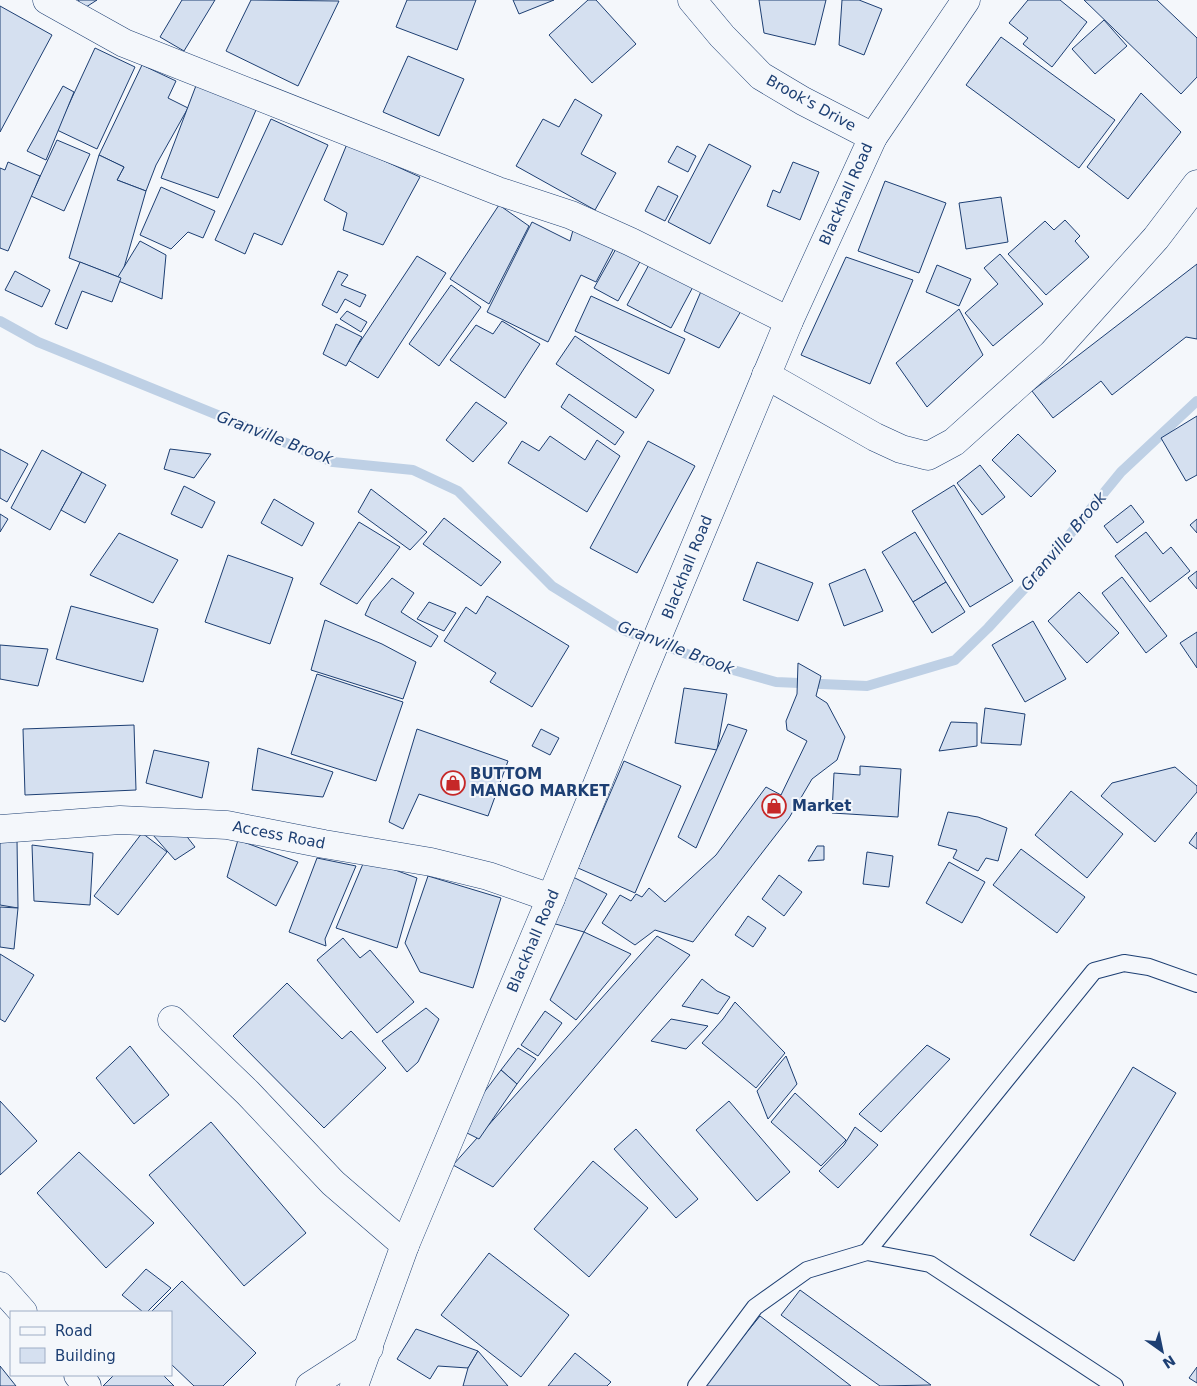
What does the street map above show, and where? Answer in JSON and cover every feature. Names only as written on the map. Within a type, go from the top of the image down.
[{"type":"street","points":[[48,0],[124,43],[498,191],[571,215],[631,242],[789,321]]},
{"type":"street","name":"Brook's Drive","points":[[692,0],[722,36],[762,76],[803,101],[872,137]]},
{"type":"street","name":"Blackhall Road","points":[[354,1386],[405,1245],[551,898],[789,321],[872,137],[966,0]]},
{"type":"street","points":[[766,375],[875,437],[901,449],[928,456],[954,442],[1052,354],[1156,238],[1197,184]]},
{"type":"street","name":"Access Road","points":[[0,829],[120,820],[227,825],[431,862],[488,876],[551,898]]},
{"type":"street","points":[[172,1020],[248,1093],[333,1184],[405,1245]]},
{"type":"street","points":[[0,1286],[23,1311]]},
{"type":"street","points":[[310,1386],[369,1348]]},
{"type":"street","points":[[79,1376],[88,1386]]},
{"type":"lane","points":[[867,1252],[1094,971],[1124,963],[1149,967],[1197,984]]},
{"type":"lane","points":[[696,1386],[755,1307],[807,1270],[867,1252],[930,1264],[1115,1386]]},
{"type":"building","points":[[78,0],[97,0],[83,9]]},
{"type":"building","points":[[182,0],[215,0],[184,51],[160,37]]},
{"type":"building","points":[[251,0],[339,1],[298,86],[226,51]]},
{"type":"building","points":[[407,0],[476,0],[457,50],[396,27]]},
{"type":"building","points":[[513,0],[554,0],[519,14]]},
{"type":"building","points":[[588,0],[596,0],[636,44],[592,83],[549,35]]},
{"type":"building","points":[[759,0],[826,0],[815,45],[764,33]]},
{"type":"building","points":[[842,0],[859,0],[882,9],[864,55],[839,45]]},
{"type":"building","points":[[1028,0],[1060,0],[1087,22],[1052,67],[1023,44],[1028,38],[1009,23]]},
{"type":"building","points":[[1084,0],[1157,0],[1197,38],[1197,77],[1181,94]]},
{"type":"building","points":[[0,6],[52,35],[0,132]]},
{"type":"building","points":[[1104,20],[1127,46],[1095,74],[1072,49]]},
{"type":"building","points":[[1001,37],[1115,120],[1079,168],[966,85]]},
{"type":"building","points":[[95,48],[135,67],[97,149],[57,130]]},
{"type":"building","points":[[408,56],[464,79],[439,136],[383,112]]},
{"type":"building","points":[[142,65],[176,81],[168,98],[188,108],[156,165],[146,191],[117,180],[124,167],[99,155]]},
{"type":"building","points":[[197,83],[256,110],[218,198],[161,178]]},
{"type":"building","points":[[63,86],[74,92],[46,160],[27,151]]},
{"type":"building","points":[[1141,93],[1181,132],[1128,199],[1087,167]]},
{"type":"building","points":[[575,99],[602,115],[581,154],[616,173],[595,210],[516,166],[543,119],[559,127]]},
{"type":"building","points":[[271,119],[328,145],[282,245],[254,233],[245,254],[215,240]]},
{"type":"building","points":[[57,140],[90,154],[64,211],[31,196]]},
{"type":"building","points":[[347,144],[420,177],[383,245],[343,230],[347,213],[324,200]]},
{"type":"building","points":[[709,144],[751,166],[710,244],[668,222]]},
{"type":"building","points":[[677,146],[696,156],[688,172],[668,162]]},
{"type":"building","points":[[99,155],[124,167],[117,180],[146,191],[121,278],[69,258]]},
{"type":"building","points":[[8,162],[40,176],[8,251],[0,248],[0,168],[5,170]]},
{"type":"building","points":[[793,162],[819,172],[800,220],[767,206],[773,190],[780,193]]},
{"type":"building","points":[[885,181],[946,203],[919,273],[858,251]]},
{"type":"building","points":[[658,186],[678,196],[665,221],[645,211]]},
{"type":"building","points":[[161,187],[215,211],[203,238],[188,232],[171,249],[140,235]]},
{"type":"building","points":[[1001,197],[1008,242],[966,249],[959,203]]},
{"type":"building","points":[[499,205],[529,226],[489,304],[450,279]]},
{"type":"building","points":[[1065,220],[1080,236],[1075,241],[1089,257],[1046,295],[1008,254],[1045,221],[1054,230]]},
{"type":"building","points":[[532,222],[570,241],[575,223],[615,246],[596,282],[581,275],[548,342],[487,312]]},
{"type":"building","points":[[140,241],[166,255],[162,299],[116,280]]},
{"type":"building","points":[[617,247],[641,260],[618,301],[594,288]]},
{"type":"building","points":[[1000,254],[1043,304],[993,346],[965,313],[998,284],[984,268]]},
{"type":"building","points":[[417,256],[446,273],[378,378],[348,360]]},
{"type":"building","points":[[846,257],[913,280],[870,384],[801,355]]},
{"type":"building","points":[[651,261],[694,285],[671,328],[627,305]]},
{"type":"building","points":[[80,262],[121,278],[112,302],[82,291],[67,329],[55,324]]},
{"type":"building","points":[[1197,264],[1197,339],[1186,337],[1112,395],[1101,381],[1053,418],[1032,391]]},
{"type":"building","points":[[937,265],[971,279],[959,306],[926,292]]},
{"type":"building","points":[[15,271],[50,290],[42,307],[5,290]]},
{"type":"building","points":[[338,271],[348,275],[341,285],[366,295],[360,307],[345,299],[337,313],[322,305]]},
{"type":"building","points":[[451,285],[481,307],[439,366],[409,344]]},
{"type":"building","points":[[702,289],[741,311],[719,348],[684,331]]},
{"type":"building","points":[[591,296],[685,339],[669,374],[575,331]]},
{"type":"building","points":[[959,309],[983,355],[927,407],[896,363]]},
{"type":"building","points":[[347,311],[367,322],[361,332],[340,319]]},
{"type":"building","points":[[502,321],[540,344],[505,398],[450,360],[476,325],[493,334]]},
{"type":"building","points":[[336,324],[362,337],[346,366],[323,354]]},
{"type":"building","points":[[575,336],[654,390],[636,418],[556,364]]},
{"type":"building","points":[[569,394],[624,432],[615,445],[561,407]]},
{"type":"building","points":[[476,402],[507,423],[473,462],[446,440]]},
{"type":"building","points":[[1197,416],[1197,475],[1186,481],[1161,438]]},
{"type":"building","points":[[1018,434],[1056,471],[1031,497],[992,460]]},
{"type":"building","points":[[550,436],[585,460],[597,440],[620,456],[587,512],[508,463],[522,441],[539,451]]},
{"type":"building","points":[[648,441],[695,466],[637,573],[590,548]]},
{"type":"building","points":[[0,449],[28,464],[7,502],[0,498]]},
{"type":"building","points":[[170,449],[211,454],[194,478],[164,469]]},
{"type":"building","points":[[42,450],[82,472],[50,530],[11,508]]},
{"type":"building","points":[[980,465],[1005,497],[982,515],[957,483]]},
{"type":"building","points":[[82,472],[106,485],[85,523],[61,510]]},
{"type":"building","points":[[954,485],[1013,581],[970,607],[912,511]]},
{"type":"building","points":[[184,486],[215,502],[202,528],[171,514]]},
{"type":"building","points":[[371,489],[427,532],[410,550],[358,512]]},
{"type":"building","points":[[274,499],[314,523],[302,546],[261,523]]},
{"type":"building","points":[[1131,505],[1144,522],[1117,543],[1104,526]]},
{"type":"building","points":[[0,514],[8,519],[0,532]]},
{"type":"building","points":[[444,518],[501,562],[481,586],[423,544]]},
{"type":"building","points":[[1197,519],[1197,533],[1190,525]]},
{"type":"building","points":[[359,522],[400,547],[357,604],[320,584]]},
{"type":"building","points":[[915,532],[946,582],[913,602],[882,552]]},
{"type":"building","points":[[1146,532],[1163,554],[1171,547],[1190,571],[1150,602],[1115,556]]},
{"type":"building","points":[[119,533],[178,560],[153,603],[90,575]]},
{"type":"building","points":[[228,555],[293,578],[270,644],[205,622]]},
{"type":"building","points":[[757,562],[813,583],[798,621],[743,600]]},
{"type":"building","points":[[865,569],[883,611],[844,626],[829,584]]},
{"type":"building","points":[[1197,571],[1197,589],[1188,578]]},
{"type":"building","points":[[1122,577],[1167,636],[1146,653],[1102,593]]},
{"type":"building","points":[[392,578],[414,593],[401,612],[438,636],[431,647],[365,615],[371,602]]},
{"type":"building","points":[[946,582],[965,612],[932,633],[913,602]]},
{"type":"building","points":[[1079,592],[1119,633],[1087,663],[1048,621]]},
{"type":"building","points":[[487,596],[569,646],[532,707],[490,682],[496,673],[444,641],[466,607],[476,614]]},
{"type":"building","points":[[429,602],[456,613],[444,631],[417,619]]},
{"type":"building","points":[[71,606],[158,629],[143,682],[56,659]]},
{"type":"building","points":[[325,620],[382,644],[416,662],[403,699],[311,670]]},
{"type":"building","points":[[1033,621],[1066,679],[1025,702],[992,645]]},
{"type":"building","points":[[1197,632],[1197,668],[1180,643]]},
{"type":"building","points":[[0,645],[48,649],[38,686],[0,679]]},
{"type":"building","name":"Market","points":[[798,663],[821,676],[816,696],[827,703],[845,737],[837,760],[812,779],[789,818],[693,942],[655,930],[635,945],[602,923],[620,895],[631,901],[636,894],[642,897],[649,888],[665,902],[716,855],[766,787],[781,795],[807,741],[787,730],[786,721],[797,694]]},
{"type":"building","points":[[317,674],[403,702],[376,781],[291,754]]},
{"type":"building","points":[[684,688],[727,694],[717,750],[675,743]]},
{"type":"building","points":[[985,708],[1025,714],[1021,745],[981,743]]},
{"type":"building","points":[[951,722],[977,723],[977,746],[939,751]]},
{"type":"building","points":[[728,724],[747,730],[696,848],[678,837]]},
{"type":"building","points":[[134,725],[136,790],[25,795],[23,729]]},
{"type":"building","points":[[417,729],[508,761],[488,816],[419,794],[403,829],[389,822]]},
{"type":"building","points":[[541,729],[559,738],[550,755],[532,746]]},
{"type":"building","points":[[258,748],[333,772],[323,797],[252,790]]},
{"type":"building","points":[[154,750],[209,762],[202,798],[146,783]]},
{"type":"building","points":[[624,761],[681,786],[635,893],[578,868]]},
{"type":"building","points":[[860,766],[901,769],[898,817],[832,813],[834,773],[860,775]]},
{"type":"building","points":[[1175,767],[1197,786],[1197,792],[1155,842],[1101,796],[1112,783]]},
{"type":"building","points":[[1071,791],[1123,834],[1087,878],[1035,835]]},
{"type":"building","points":[[948,812],[978,817],[1007,828],[998,861],[986,858],[978,871],[953,858],[957,850],[938,845]]},
{"type":"building","points":[[181,829],[195,847],[175,860],[153,835]]},
{"type":"building","points":[[1197,832],[1197,849],[1189,843]]},
{"type":"building","points":[[142,833],[167,852],[118,915],[94,896]]},
{"type":"building","points":[[17,840],[18,908],[0,905],[0,841]]},
{"type":"building","points":[[238,840],[298,862],[276,906],[227,877]]},
{"type":"building","points":[[32,845],[93,853],[90,905],[34,901]]},
{"type":"building","points":[[817,846],[824,846],[824,860],[808,861]]},
{"type":"building","points":[[1021,849],[1085,897],[1057,933],[993,885]]},
{"type":"building","points":[[867,852],[893,856],[889,887],[863,884]]},
{"type":"building","points":[[317,858],[356,866],[325,939],[326,946],[289,932]]},
{"type":"building","points":[[365,859],[417,878],[397,948],[336,928]]},
{"type":"building","points":[[949,862],[985,882],[962,923],[926,903]]},
{"type":"building","points":[[779,875],[802,892],[784,916],[762,899]]},
{"type":"building","points":[[428,876],[501,898],[473,988],[420,972],[405,943]]},
{"type":"building","points":[[573,877],[607,894],[584,932],[552,923]]},
{"type":"building","points":[[0,907],[18,908],[14,949],[0,947]]},
{"type":"building","points":[[748,916],[766,928],[753,947],[735,935]]},
{"type":"building","points":[[584,932],[631,954],[576,1020],[550,1000]]},
{"type":"building","points":[[657,936],[690,955],[493,1187],[453,1165]]},
{"type":"building","points":[[343,938],[360,958],[370,950],[414,1002],[377,1033],[317,960]]},
{"type":"building","points":[[0,954],[34,975],[5,1022],[0,1019]]},
{"type":"building","points":[[702,979],[717,991],[730,997],[718,1014],[682,1006]]},
{"type":"building","points":[[287,983],[342,1039],[351,1031],[386,1068],[324,1128],[233,1036]]},
{"type":"building","points":[[735,1002],[785,1053],[756,1088],[702,1043]]},
{"type":"building","points":[[426,1008],[439,1019],[418,1062],[407,1072],[382,1041]]},
{"type":"building","points":[[545,1011],[562,1023],[538,1056],[521,1045]]},
{"type":"building","points":[[671,1019],[708,1026],[686,1049],[651,1041]]},
{"type":"building","points":[[927,1045],[950,1059],[881,1132],[859,1114]]},
{"type":"building","points":[[130,1046],[169,1095],[134,1124],[96,1078]]},
{"type":"building","points":[[518,1048],[536,1059],[517,1084],[501,1070]]},
{"type":"building","points":[[786,1056],[797,1084],[768,1119],[757,1091]]},
{"type":"building","points":[[1133,1067],[1176,1093],[1074,1261],[1030,1235]]},
{"type":"building","points":[[501,1070],[517,1084],[479,1139],[457,1128]]},
{"type":"building","points":[[795,1093],[846,1140],[821,1166],[771,1122]]},
{"type":"building","points":[[0,1101],[37,1141],[0,1175]]},
{"type":"building","points":[[729,1101],[790,1172],[757,1201],[696,1130]]},
{"type":"building","points":[[211,1122],[306,1233],[244,1286],[149,1175]]},
{"type":"building","points":[[855,1127],[878,1145],[838,1188],[819,1171],[844,1145]]},
{"type":"building","points":[[636,1129],[698,1199],[676,1218],[614,1149]]},
{"type":"building","points":[[79,1152],[154,1223],[106,1268],[37,1193]]},
{"type":"building","points":[[593,1161],[648,1208],[589,1277],[534,1229]]},
{"type":"building","points":[[489,1253],[569,1315],[521,1377],[441,1315]]},
{"type":"building","points":[[146,1269],[171,1288],[148,1311],[142,1311],[122,1295]]},
{"type":"building","points":[[182,1281],[256,1353],[223,1386],[194,1386],[172,1365],[172,1311],[152,1311]]},
{"type":"building","points":[[800,1290],[931,1385],[880,1386],[781,1315]]},
{"type":"building","points":[[760,1316],[851,1386],[703,1386]]},
{"type":"building","points":[[416,1329],[478,1351],[468,1368],[438,1366],[430,1379],[397,1359]]},
{"type":"building","points":[[478,1351],[508,1386],[463,1386],[468,1368]]},
{"type":"building","points":[[575,1353],[611,1382],[607,1386],[548,1386]]},
{"type":"building","points":[[0,1366],[16,1386],[0,1386]]},
{"type":"building","points":[[1197,1367],[1197,1383],[1189,1378]]},
{"type":"building","points":[[113,1376],[164,1376],[174,1386],[103,1386]]},
{"type":"waterway","name":"Granville Brook","points":[[0,321],[38,342],[333,462],[413,470],[458,491],[552,586],[623,630],[719,666],[776,682],[867,686],[955,660],[988,628],[1034,578],[1121,472],[1197,401]]},
{"type":"place","name":"BUTTOM MANGO MARKET","points":[[453,783]]},
{"type":"place","name":"Market","points":[[774,806]]}]
